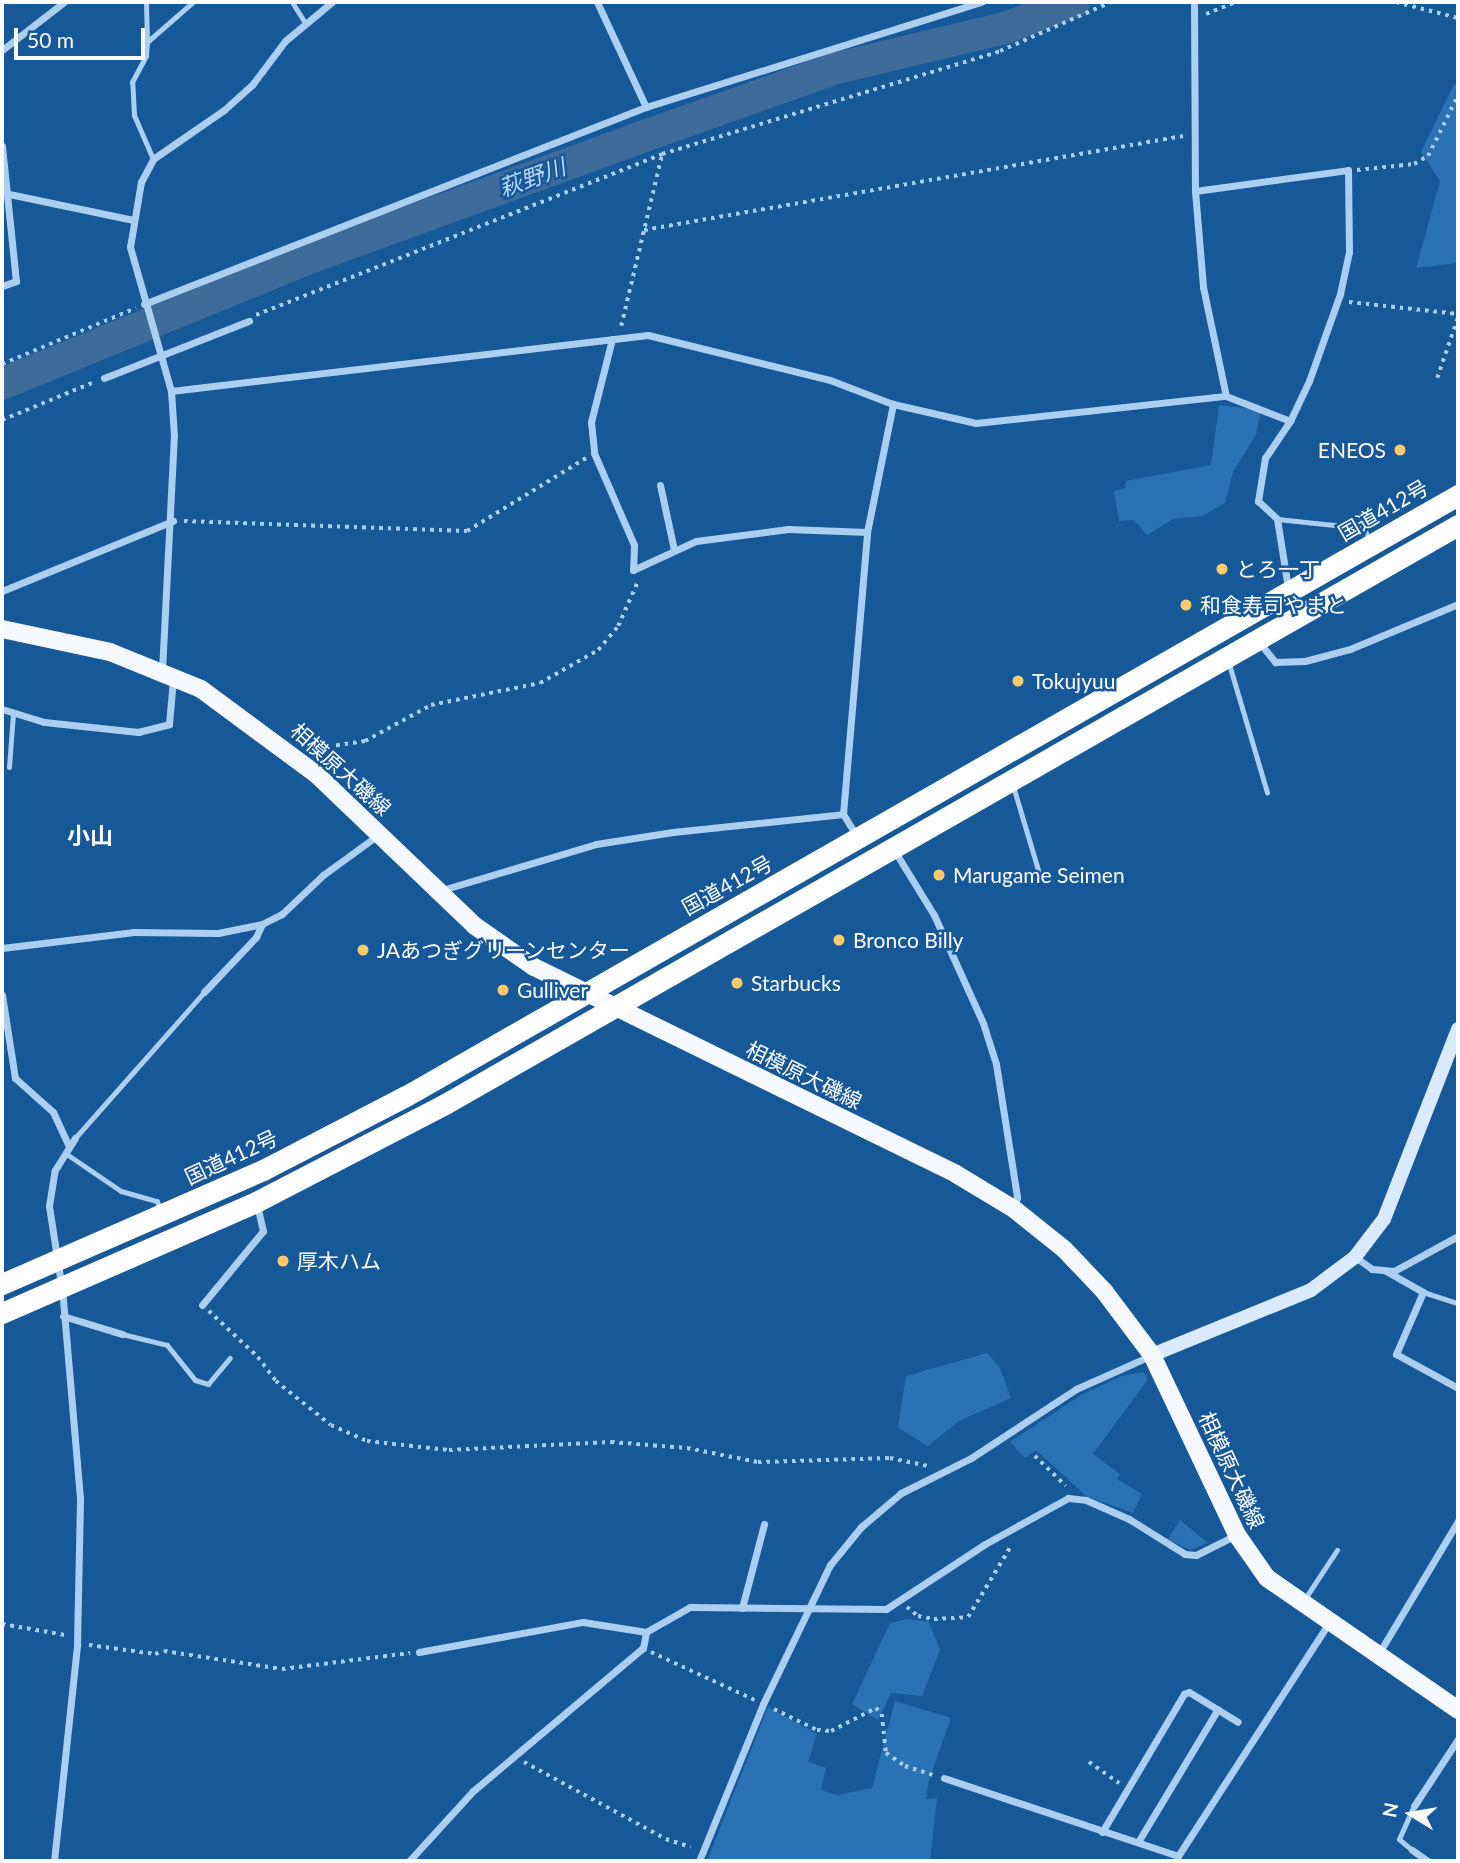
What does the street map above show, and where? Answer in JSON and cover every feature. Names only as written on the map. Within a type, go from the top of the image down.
[{"type":"highway","name":"国道412号","points":[[2,1284],[162,1216],[406,1096],[1458,495]]},
{"type":"highway","points":[[2,1313],[62,1290],[256,1202],[445,1104],[1226,654],[1458,525]]},
{"type":"main road","name":"相模原大磯線","points":[[2,629],[65,640],[167,673],[234,710],[293,755],[438,892],[502,946],[584,995],[956,1174],[1014,1209],[1088,1275],[1152,1355],[1237,1535],[1267,1578],[1301,1605],[1458,1710]]},
{"type":"street","points":[[2,50],[64,2]]},
{"type":"street","points":[[2,709],[13,714],[138,732],[169,724],[167,673],[173,521],[171,391],[158,355],[130,247],[141,182],[153,159],[233,102],[306,24],[332,2]]},
{"type":"street","points":[[597,2],[646,107]]},
{"type":"street","points":[[145,308],[646,107],[982,2]]},
{"type":"street","points":[[1194,2],[1197,18],[1195,191],[1203,287],[1226,396]]},
{"type":"street","points":[[2,146],[9,194],[9,234],[16,281],[2,286]]},
{"type":"street","points":[[1195,191],[1348,170],[1349,252],[1339,299],[1290,421],[1265,458],[1258,501],[1276,519],[1289,592]]},
{"type":"street","points":[[9,194],[133,220]]},
{"type":"street","points":[[104,378],[249,321]]},
{"type":"street","points":[[171,391],[648,335],[830,380],[893,404],[976,423],[1226,396],[1290,421]]},
{"type":"street","points":[[615,339],[591,422],[594,453],[634,545],[633,570],[641,569],[696,541],[788,529],[867,532]]},
{"type":"street","points":[[859,839],[843,814],[867,532],[893,404]]},
{"type":"street","points":[[660,485],[674,550]]},
{"type":"street","points":[[2,591],[173,521]]},
{"type":"street","points":[[1257,639],[1275,662],[1295,663],[1350,649],[1458,604]]},
{"type":"street","points":[[438,892],[596,844],[843,814]]},
{"type":"street","points":[[2,948],[134,932],[218,933],[262,924],[282,914],[323,875],[379,835]]},
{"type":"street","points":[[893,848],[934,915],[983,1023],[996,1064],[1017,1197],[1014,1209]]},
{"type":"street","points":[[204,992],[256,937],[262,924]]},
{"type":"street","points":[[2,995],[15,1078],[53,1112],[67,1149]]},
{"type":"street","points":[[699,1861],[763,1704],[830,1565],[862,1527],[901,1493],[939,1474],[1076,1389],[1311,1290],[1355,1257],[1384,1219],[1458,1029]]},
{"type":"street","points":[[54,1861],[77,1644],[80,1498],[59,1261],[49,1206],[55,1170],[75,1138]]},
{"type":"street","points":[[202,1305],[263,1231],[256,1202]]},
{"type":"street","points":[[1386,1271],[1458,1236]]},
{"type":"street","points":[[1355,1257],[1372,1269],[1386,1271],[1423,1292],[1396,1354],[1458,1388]]},
{"type":"street","points":[[63,1316],[122,1334]]},
{"type":"street","points":[[419,1652],[583,1622],[646,1632],[690,1607],[809,1609],[819,1605],[876,1610],[899,1600],[1068,1498],[1079,1499],[1129,1519],[1185,1554],[1196,1555],[1237,1535]]},
{"type":"street","points":[[1377,1656],[1458,1521]]},
{"type":"street","points":[[742,1608],[764,1524]]},
{"type":"street","points":[[944,1778],[1138,1842],[1177,1858],[1329,1623]]},
{"type":"street","points":[[409,1861],[473,1791],[643,1648],[646,1632]]},
{"type":"street","points":[[1102,1832],[1184,1694],[1189,1692],[1238,1722]]},
{"type":"street","points":[[1138,1842],[1218,1709]]},
{"type":"street","points":[[1414,1806],[1458,1739]]},
{"type":"street","points":[[1412,1850],[1428,1861]]},
{"type":"lane","points":[[146,2],[146,56],[132,82],[134,115],[153,159]]},
{"type":"lane","points":[[147,42],[193,2]]},
{"type":"lane","points":[[292,2],[306,24]]},
{"type":"lane","points":[[1276,519],[1363,528],[1372,543]]},
{"type":"lane","points":[[1226,654],[1267,792]]},
{"type":"lane","points":[[9,767],[13,714]]},
{"type":"lane","points":[[1012,779],[1038,870]]},
{"type":"lane","points":[[75,1138],[204,992]]},
{"type":"lane","points":[[67,1149],[121,1191],[157,1201],[162,1216]]},
{"type":"lane","points":[[1423,1292],[1457,1303]]},
{"type":"lane","points":[[122,1334],[167,1345],[195,1380],[208,1384],[230,1358]]},
{"type":"lane","points":[[1301,1605],[1337,1550]]},
{"type":"lane","points":[[1412,1850],[1399,1839],[1414,1806]]},
{"type":"path","points":[[249,321],[662,154],[1000,51],[1111,2]]},
{"type":"path","points":[[1197,18],[1236,2]]},
{"type":"path","points":[[1396,2],[1458,18]]},
{"type":"path","points":[[1348,170],[1414,164],[1428,156],[1458,95]]},
{"type":"path","points":[[644,230],[1196,134]]},
{"type":"path","points":[[615,339],[662,154]]},
{"type":"path","points":[[1339,299],[1357,305],[1458,316],[1437,378]]},
{"type":"path","points":[[2,365],[145,308]]},
{"type":"path","points":[[2,420],[104,378]]},
{"type":"path","points":[[173,521],[467,531],[594,453]]},
{"type":"path","points":[[293,755],[365,741],[431,705],[540,683],[598,650],[618,626],[641,569]]},
{"type":"path","points":[[202,1305],[258,1357],[276,1381],[331,1424],[367,1441],[449,1450],[611,1443],[687,1448],[758,1461],[890,1458],[916,1461],[939,1474]]},
{"type":"path","points":[[1035,1456],[1079,1499]]},
{"type":"path","points":[[899,1600],[918,1616],[968,1617],[1026,1521]]},
{"type":"path","points":[[2,1624],[59,1636],[77,1631]]},
{"type":"path","points":[[77,1644],[282,1669],[419,1652]]},
{"type":"path","points":[[643,1648],[817,1730],[831,1731],[876,1708],[882,1714],[886,1754],[905,1766],[944,1778]]},
{"type":"path","points":[[513,1756],[666,1839],[703,1851]]},
{"type":"path","points":[[1089,1762],[1128,1788]]},
{"type":"shaded area","points":[[1454,84],[1458,85],[1458,263],[1416,268],[1440,181],[1421,152]]},
{"type":"shaded area","points":[[1219,405],[1261,410],[1256,435],[1233,472],[1225,503],[1203,516],[1173,519],[1147,535],[1134,520],[1119,521],[1114,491],[1125,488],[1126,481],[1211,465]]},
{"type":"shaded area","points":[[987,1353],[1000,1368],[1011,1398],[959,1421],[928,1446],[898,1428],[906,1376]]},
{"type":"shaded area","points":[[1143,1372],[1148,1379],[1093,1454],[1120,1474],[1117,1479],[1142,1494],[1133,1513],[1086,1496],[1036,1450],[1025,1458],[1010,1442],[1081,1395],[1122,1376]]},
{"type":"shaded area","points":[[1180,1520],[1208,1543],[1190,1550],[1168,1539]]},
{"type":"shaded area","points":[[907,1619],[929,1622],[940,1650],[922,1696],[891,1693],[878,1720],[852,1704],[890,1623]]},
{"type":"shaded area","points":[[895,1701],[951,1718],[929,1780],[926,1799],[937,1798],[930,1861],[707,1861],[768,1707],[817,1734],[808,1762],[826,1768],[821,1790],[837,1795],[872,1788]]},
{"type":"waterway","name":"萩野川","points":[[2,384],[304,260],[653,133],[837,68],[1005,28],[1074,2]]},
{"type":"place","name":"ENEOS","points":[[1400,450]]},
{"type":"place","name":"とろ一丁","points":[[1222,569]]},
{"type":"place","name":"和食寿司やまと","points":[[1186,605]]},
{"type":"place","name":"Tokujyuu","points":[[1018,681]]},
{"type":"place","name":"Marugame Seimen","points":[[939,875]]},
{"type":"place","name":"Bronco Billy","points":[[839,940]]},
{"type":"place","name":"JAあつぎグリーンセンター","points":[[363,950]]},
{"type":"place","name":"Starbucks","points":[[737,983]]},
{"type":"place","name":"Gulliver","points":[[503,990]]},
{"type":"place","name":"厚木ハム","points":[[283,1261]]},
{"type":"district","name":"小山","points":[[90,835]]}]
